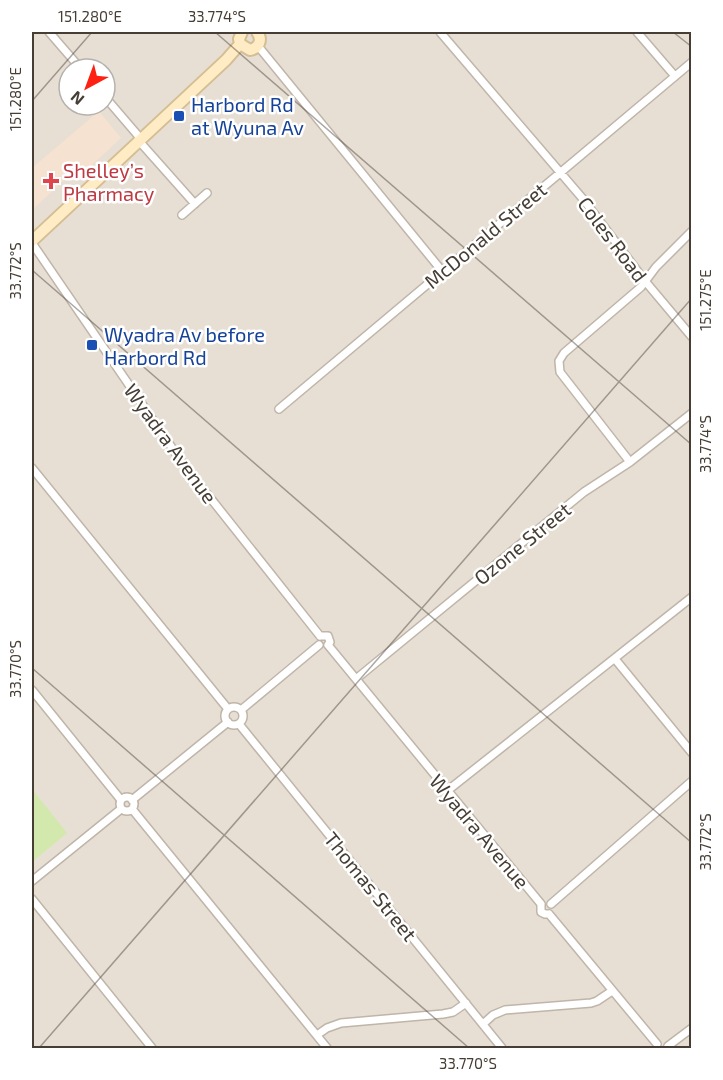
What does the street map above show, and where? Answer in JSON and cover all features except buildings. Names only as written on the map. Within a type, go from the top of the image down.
[{"type":"main road","points":[[32,242],[226,60],[240,44],[239,39],[242,32]]},
{"type":"main road","points":[[240,44],[250,50],[258,46],[260,37],[257,32]]},
{"type":"street","points":[[49,32],[71,57]]},
{"type":"street","name":"Coles Road","points":[[440,32],[561,173],[692,337]]},
{"type":"street","points":[[637,32],[674,75]]},
{"type":"street","points":[[258,46],[442,270]]},
{"type":"street","name":"McDonald Street","points":[[279,409],[692,62]]},
{"type":"street","points":[[117,112],[195,204]]},
{"type":"street","points":[[182,215],[207,193]]},
{"type":"street","points":[[630,462],[560,372],[559,361],[564,353],[641,287],[692,231]]},
{"type":"street","name":"Wyadra Avenue","points":[[32,242],[186,468],[320,636]]},
{"type":"street","name":"Ozone Street","points":[[356,679],[584,492],[630,462],[692,413]]},
{"type":"street","points":[[32,468],[228,709]]},
{"type":"street","points":[[447,791],[692,597]]},
{"type":"street","points":[[320,636],[328,636],[330,642],[328,645],[323,647],[319,645],[320,636]]},
{"type":"street","points":[[241,710],[319,645]]},
{"type":"street","name":"Wyadra Avenue","points":[[328,645],[541,904]]},
{"type":"street","points":[[615,659],[692,753]]},
{"type":"street","points":[[32,690],[121,800],[121,808]]},
{"type":"street","points":[[234,707],[241,710],[243,716],[239,724],[232,725],[228,722],[226,714],[228,709],[234,707]]},
{"type":"street","points":[[132,800],[228,722]]},
{"type":"street","name":"Thomas Street","points":[[239,724],[502,1048]]},
{"type":"street","points":[[551,904],[692,781]]},
{"type":"street","points":[[121,800],[127,797],[132,800],[134,806],[132,809]]},
{"type":"street","points":[[121,808],[126,811],[132,809]]},
{"type":"street","points":[[32,881],[121,808]]},
{"type":"street","points":[[132,809],[327,1048]]},
{"type":"street","points":[[32,899],[152,1048]]},
{"type":"street","points":[[551,904],[546,902],[541,904],[541,912],[549,914],[656,1046],[662,1042],[668,1047],[692,1028]]},
{"type":"street","points":[[549,914],[552,909],[551,904]]},
{"type":"street","points":[[483,1024],[493,1015],[505,1010],[591,1003],[612,991]]},
{"type":"street","points":[[317,1035],[341,1023],[443,1014],[453,1012],[466,1003]]},
{"type":"shaded area","points":[[32,32],[691,32],[691,1048],[32,1048]]},
{"type":"shaded area","points":[[92,117],[104,117],[121,138],[76,180],[71,174],[32,210],[32,168]]},
{"type":"green space","points":[[32,789],[67,833],[32,862]]},
{"type":"place","name":"Harbord Rd at Wyuna Av","points":[[179,116]]},
{"type":"place","name":"Shelley’s Pharmacy","points":[[51,181]]},
{"type":"place","name":"Wyadra Av before Harbord Rd","points":[[92,345]]}]
